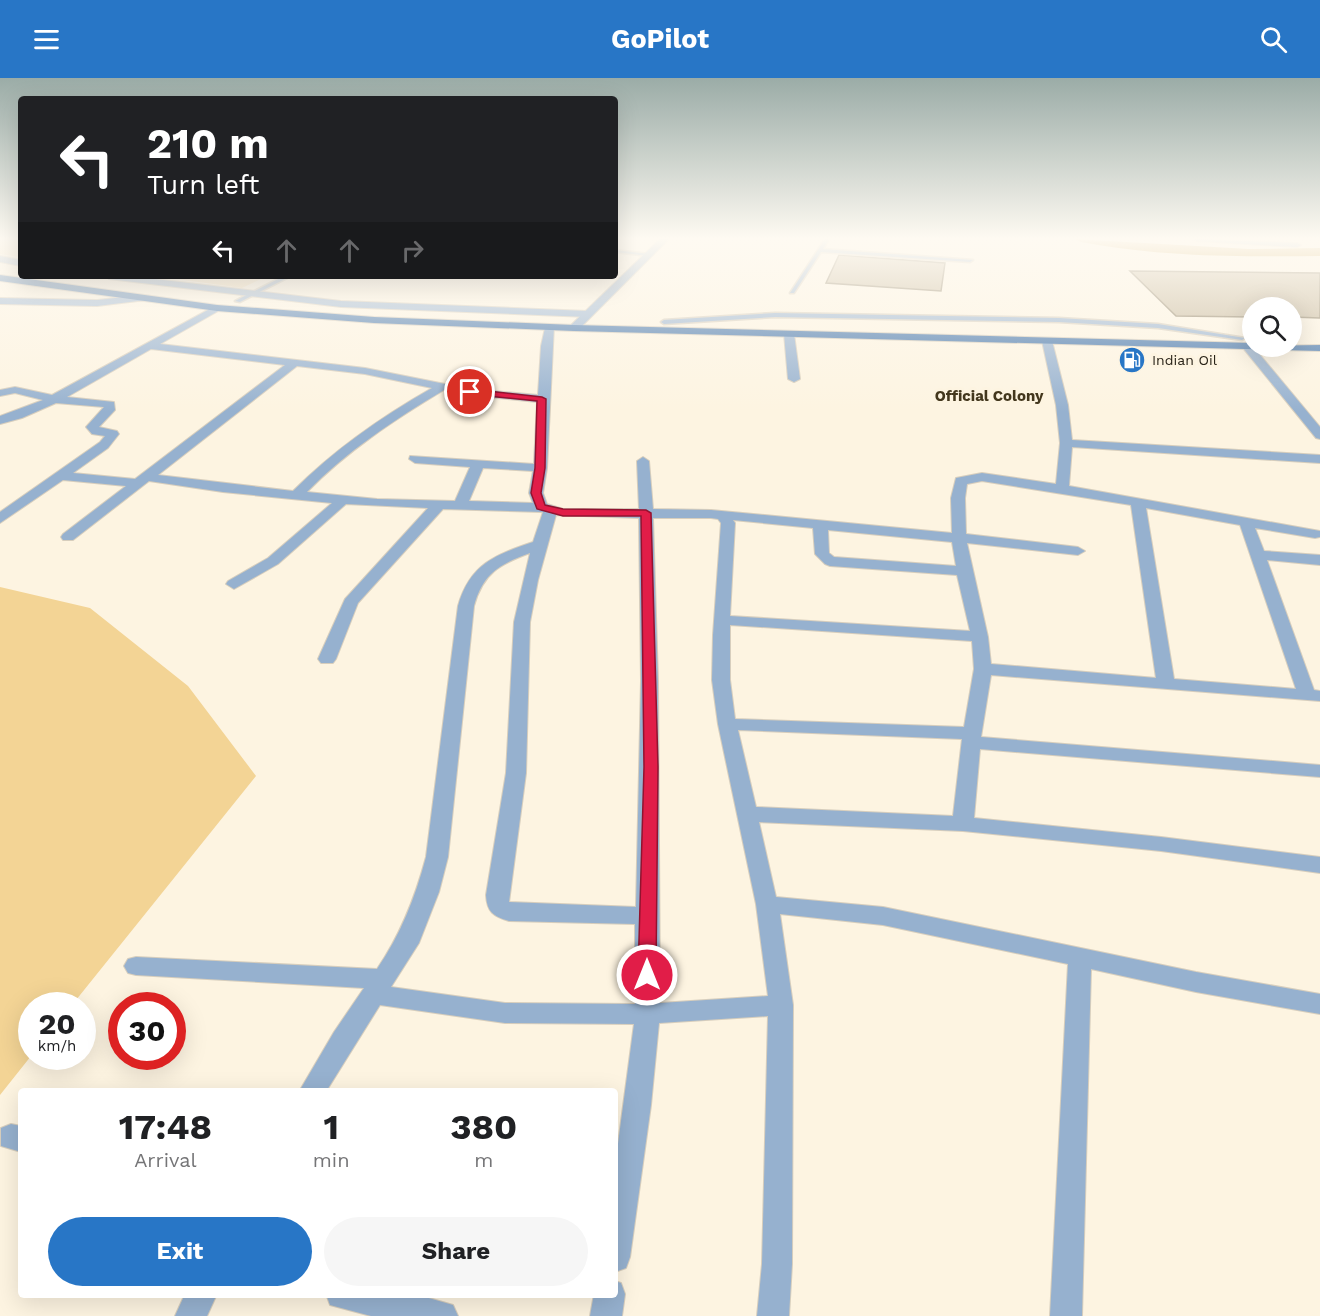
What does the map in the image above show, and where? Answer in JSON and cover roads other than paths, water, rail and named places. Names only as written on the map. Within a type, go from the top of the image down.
[{"type":"main road","points":[[134,297],[217,308],[374,320],[574,328],[1047,341],[1242,341]]},
{"type":"main road","points":[[206,297],[400,313],[586,316],[664,322],[1242,341]]},
{"type":"main road","points":[[1302,339],[1320,340]]},
{"type":"main road","points":[[1302,346],[1320,348]]},
{"type":"street","points":[[272,297],[388,307],[586,316]]},
{"type":"street","points":[[574,328],[606,297]]},
{"type":"street","points":[[0,301],[97,303],[143,298]]},
{"type":"street","points":[[2,421],[54,399],[217,308]]},
{"type":"street","points":[[550,327],[546,346],[540,468],[536,493],[545,509],[540,545],[523,621],[519,665],[516,780],[497,895],[498,907],[508,912],[646,916]]},
{"type":"street","points":[[789,334],[794,379]]},
{"type":"street","points":[[1047,341],[1062,405],[1066,444],[1062,489]]},
{"type":"street","points":[[150,346],[365,371],[489,395],[542,399]]},
{"type":"street","points":[[1259,357],[1320,435]]},
{"type":"street","points":[[68,537],[296,362]]},
{"type":"street","points":[[295,496],[324,465],[358,439],[443,387]]},
{"type":"street","points":[[0,393],[15,390],[54,399],[110,404],[112,407],[92,427],[96,431],[110,433],[113,437],[0,519]]},
{"type":"street","points":[[1066,444],[1320,459]]},
{"type":"street","points":[[415,459],[540,468]]},
{"type":"street","points":[[618,1236],[647,1014],[646,916],[651,767],[643,461]]},
{"type":"street","points":[[460,505],[478,464]]},
{"type":"street","points":[[62,476],[142,480],[343,500],[545,509],[563,513],[711,514],[1078,551]]},
{"type":"street","points":[[963,824],[972,738],[983,669],[980,637],[964,571],[959,538],[958,498],[961,481],[982,477],[1315,534]]},
{"type":"street","points":[[234,584],[273,561],[343,500]]},
{"type":"street","points":[[1138,503],[1166,684]]},
{"type":"street","points":[[327,659],[351,602],[439,505]]},
{"type":"street","points":[[724,517],[728,523],[721,680],[728,724],[767,904],[781,1005],[777,1252],[773,1316]]},
{"type":"street","points":[[983,669],[1313,695],[1246,522]]},
{"type":"street","points":[[820,525],[822,554],[830,561],[964,571]]},
{"type":"street","points":[[314,1088],[407,943],[428,892],[437,857],[468,595],[477,578],[492,565],[510,555],[540,545]]},
{"type":"street","points":[[1257,555],[1320,560]]},
{"type":"street","points":[[722,620],[980,637]]},
{"type":"street","points":[[728,724],[972,738],[1320,771]]},
{"type":"street","points":[[749,814],[963,824],[1161,844],[1320,866]]},
{"type":"street","points":[[767,904],[883,916],[1196,982],[1320,1004]]},
{"type":"street","points":[[1066,1316],[1080,957]]},
{"type":"street","points":[[136,966],[380,986],[434,1005],[523,1014],[647,1014],[781,1005]]},
{"type":"street","points":[[190,1316],[200,1298]]},
{"type":"street","points":[[359,1298],[442,1316]]},
{"type":"street","points":[[606,1316],[609,1298]]},
{"type":"lane","points":[[238,301],[248,297]]},
{"type":"place","name":"Indian Oil","points":[[1132,360]]},
{"type":"district","name":"Official Colony","points":[[989,396]]}]
